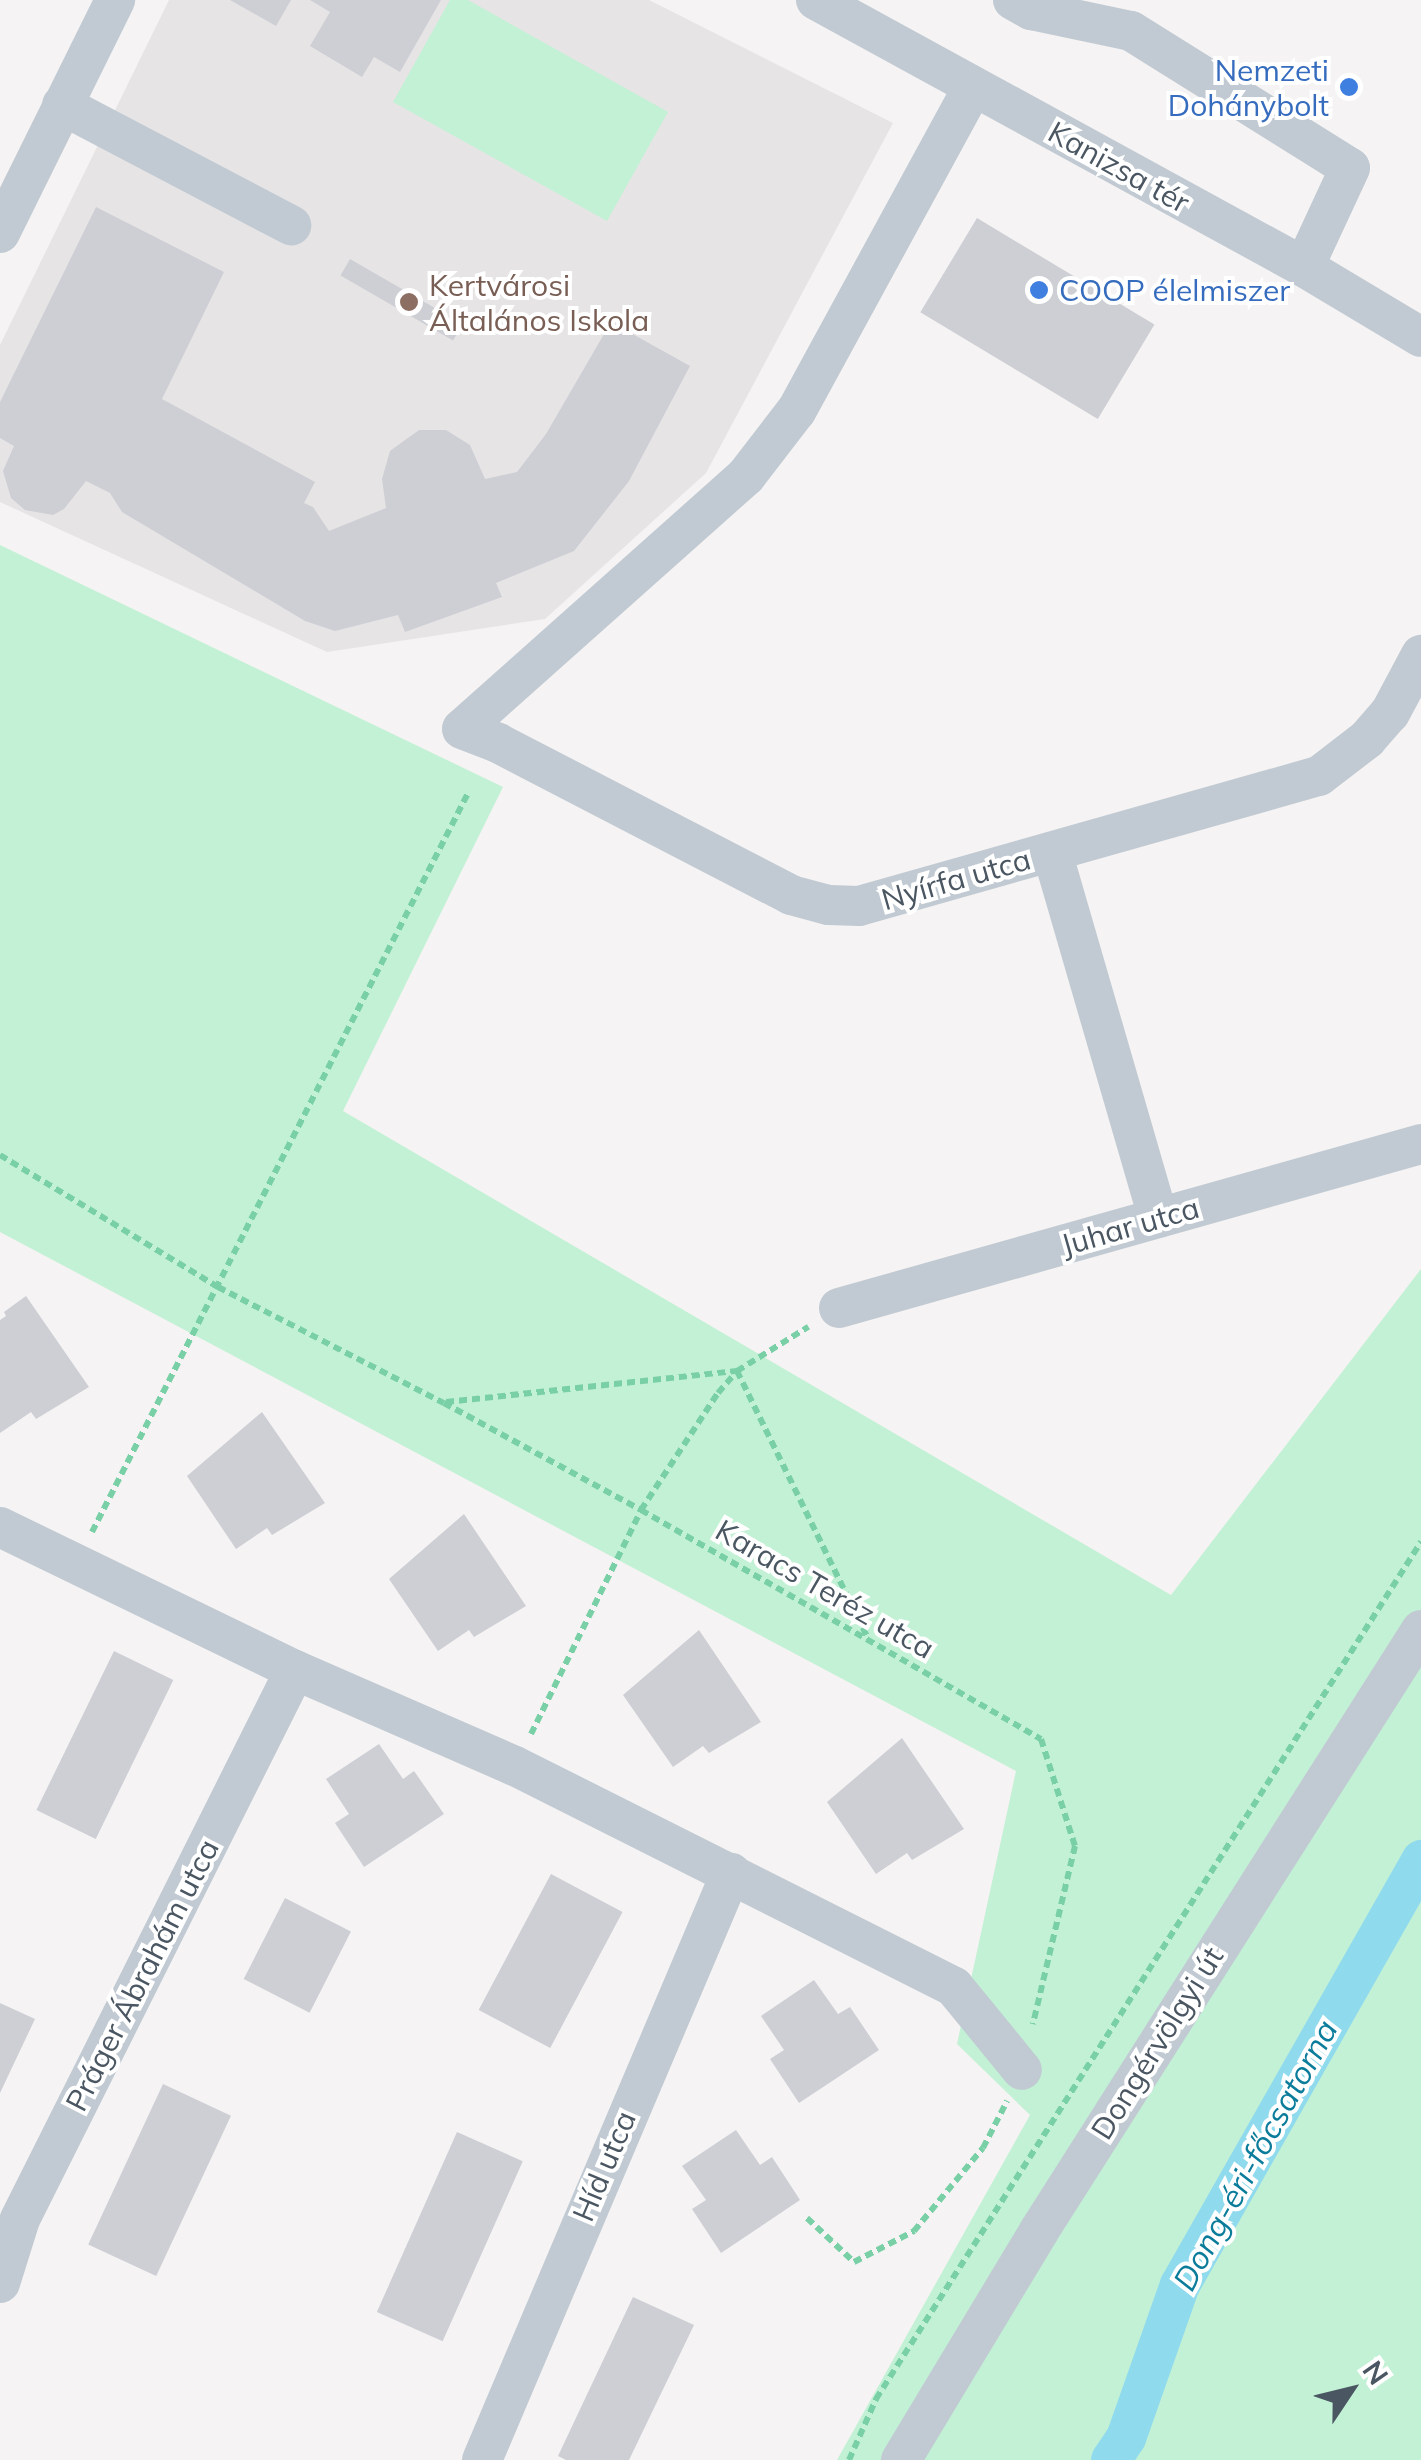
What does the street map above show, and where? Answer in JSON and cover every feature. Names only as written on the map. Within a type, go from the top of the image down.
[{"type":"street","points":[[0,234],[115,0]]},
{"type":"street","name":"Kanizsa tér","points":[[816,0],[1304,267],[1421,336]]},
{"type":"street","points":[[1013,0],[1031,10],[1131,31],[1350,168],[1304,267]]},
{"type":"street","name":"Nyírfa utca","points":[[972,86],[796,410],[746,476],[462,729],[498,743],[790,895],[829,905],[859,906],[1318,776],[1368,739],[1390,713],[1421,655]]},
{"type":"street","points":[[62,105],[291,226]]},
{"type":"street","points":[[1052,852],[1158,1218]]},
{"type":"street","name":"Juhar utca","points":[[838,1308],[1421,1144]]},
{"type":"street","points":[[0,1528],[295,1670],[515,1766],[954,1987],[1022,2070]]},
{"type":"street","name":"Dongérvölgyi út","points":[[901,2460],[1059,2198],[1421,1630]]},
{"type":"street","name":"Práger Ábrahám utca","points":[[0,2283],[20,2219],[295,1670]]},
{"type":"street","name":"Híd utca","points":[[482,2460],[731,1873]]},
{"type":"path","points":[[76,1564],[468,793]]},
{"type":"path","name":"Karacs Teréz utca","points":[[0,1155],[218,1288],[444,1403],[641,1510],[1041,1739],[1075,1846],[1022,2070],[983,2148],[914,2231],[854,2262],[807,2218]]},
{"type":"path","points":[[515,1766],[641,1510],[737,1371],[838,1308]]},
{"type":"path","points":[[444,1403],[737,1371]]},
{"type":"path","points":[[737,1371],[868,1637]]},
{"type":"path","points":[[849,2460],[876,2399],[1421,1542]]},
{"type":"shaded area","name":"Kertvárosi Általános Iskola","points":[[169,0],[649,0],[893,123],[706,473],[545,619],[327,652],[0,502],[0,345]]},
{"type":"green space","points":[[450,0],[468,0],[668,112],[607,221],[393,102]]},
{"type":"green space","points":[[0,545],[503,787],[343,1111],[1171,1595],[1421,1269],[1421,2460],[837,2460],[1030,2115],[957,2044],[1016,1771],[0,1232]]},
{"type":"building","points":[[230,0],[291,0],[276,26]]},
{"type":"building","points":[[310,0],[441,0],[400,72],[374,57],[362,77],[310,46],[330,12]]},
{"type":"building","points":[[96,207],[224,272],[162,399],[315,482],[304,503],[313,507],[329,531],[386,508],[382,479],[390,451],[419,430],[446,430],[470,445],[485,479],[517,472],[546,434],[611,322],[690,366],[629,481],[574,551],[496,583],[502,597],[405,632],[398,615],[335,631],[305,621],[122,512],[110,493],[86,481],[64,509],[53,515],[25,510],[11,498],[3,471],[14,446],[0,438],[0,402]]},
{"type":"building","points":[[977,218],[1154,325],[1098,419],[920,312]]},
{"type":"building","points":[[350,259],[463,324],[453,340],[340,275]]},
{"type":"building","points":[[26,1296],[89,1387],[36,1419],[31,1412],[0,1433],[0,1320],[6,1316],[4,1312]]},
{"type":"building","points":[[262,1412],[325,1503],[272,1535],[267,1528],[236,1549],[187,1476]]},
{"type":"building","points":[[464,1514],[526,1606],[474,1637],[469,1630],[438,1651],[389,1579]]},
{"type":"building","points":[[699,1630],[761,1722],[709,1753],[703,1746],[673,1767],[623,1695]]},
{"type":"building","points":[[114,1651],[173,1680],[96,1839],[36,1810]]},
{"type":"building","points":[[902,1738],[964,1829],[912,1860],[907,1853],[876,1874],[827,1802]]},
{"type":"building","points":[[379,1744],[403,1779],[414,1771],[444,1814],[364,1867],[335,1823],[349,1814],[326,1779]]},
{"type":"building","points":[[551,1874],[623,1912],[550,2048],[479,2010]]},
{"type":"building","points":[[285,1898],[351,1932],[310,2013],[244,1979]]},
{"type":"building","points":[[814,1980],[838,2014],[850,2007],[879,2050],[799,2103],[770,2059],[784,2050],[761,2016]]},
{"type":"building","points":[[0,2003],[35,2019],[0,2093]]},
{"type":"building","points":[[163,2084],[231,2116],[156,2276],[88,2244]]},
{"type":"building","points":[[736,2130],[760,2165],[772,2157],[800,2200],[721,2253],[692,2209],[706,2200],[682,2166]]},
{"type":"building","points":[[457,2132],[523,2161],[443,2341],[377,2312]]},
{"type":"building","points":[[633,2297],[694,2325],[629,2460],[566,2460],[558,2456]]},
{"type":"waterway","name":"Dong-éri-főcsatorna","points":[[1111,2460],[1126,2438],[1180,2285],[1421,1860]]},
{"type":"place","name":"Nemzeti Dohánybolt","points":[[1349,87]]},
{"type":"place","name":"COOP élelmiszer","points":[[1039,290]]},
{"type":"place","name":"Kertvárosi Általános Iskola","points":[[409,302]]}]
